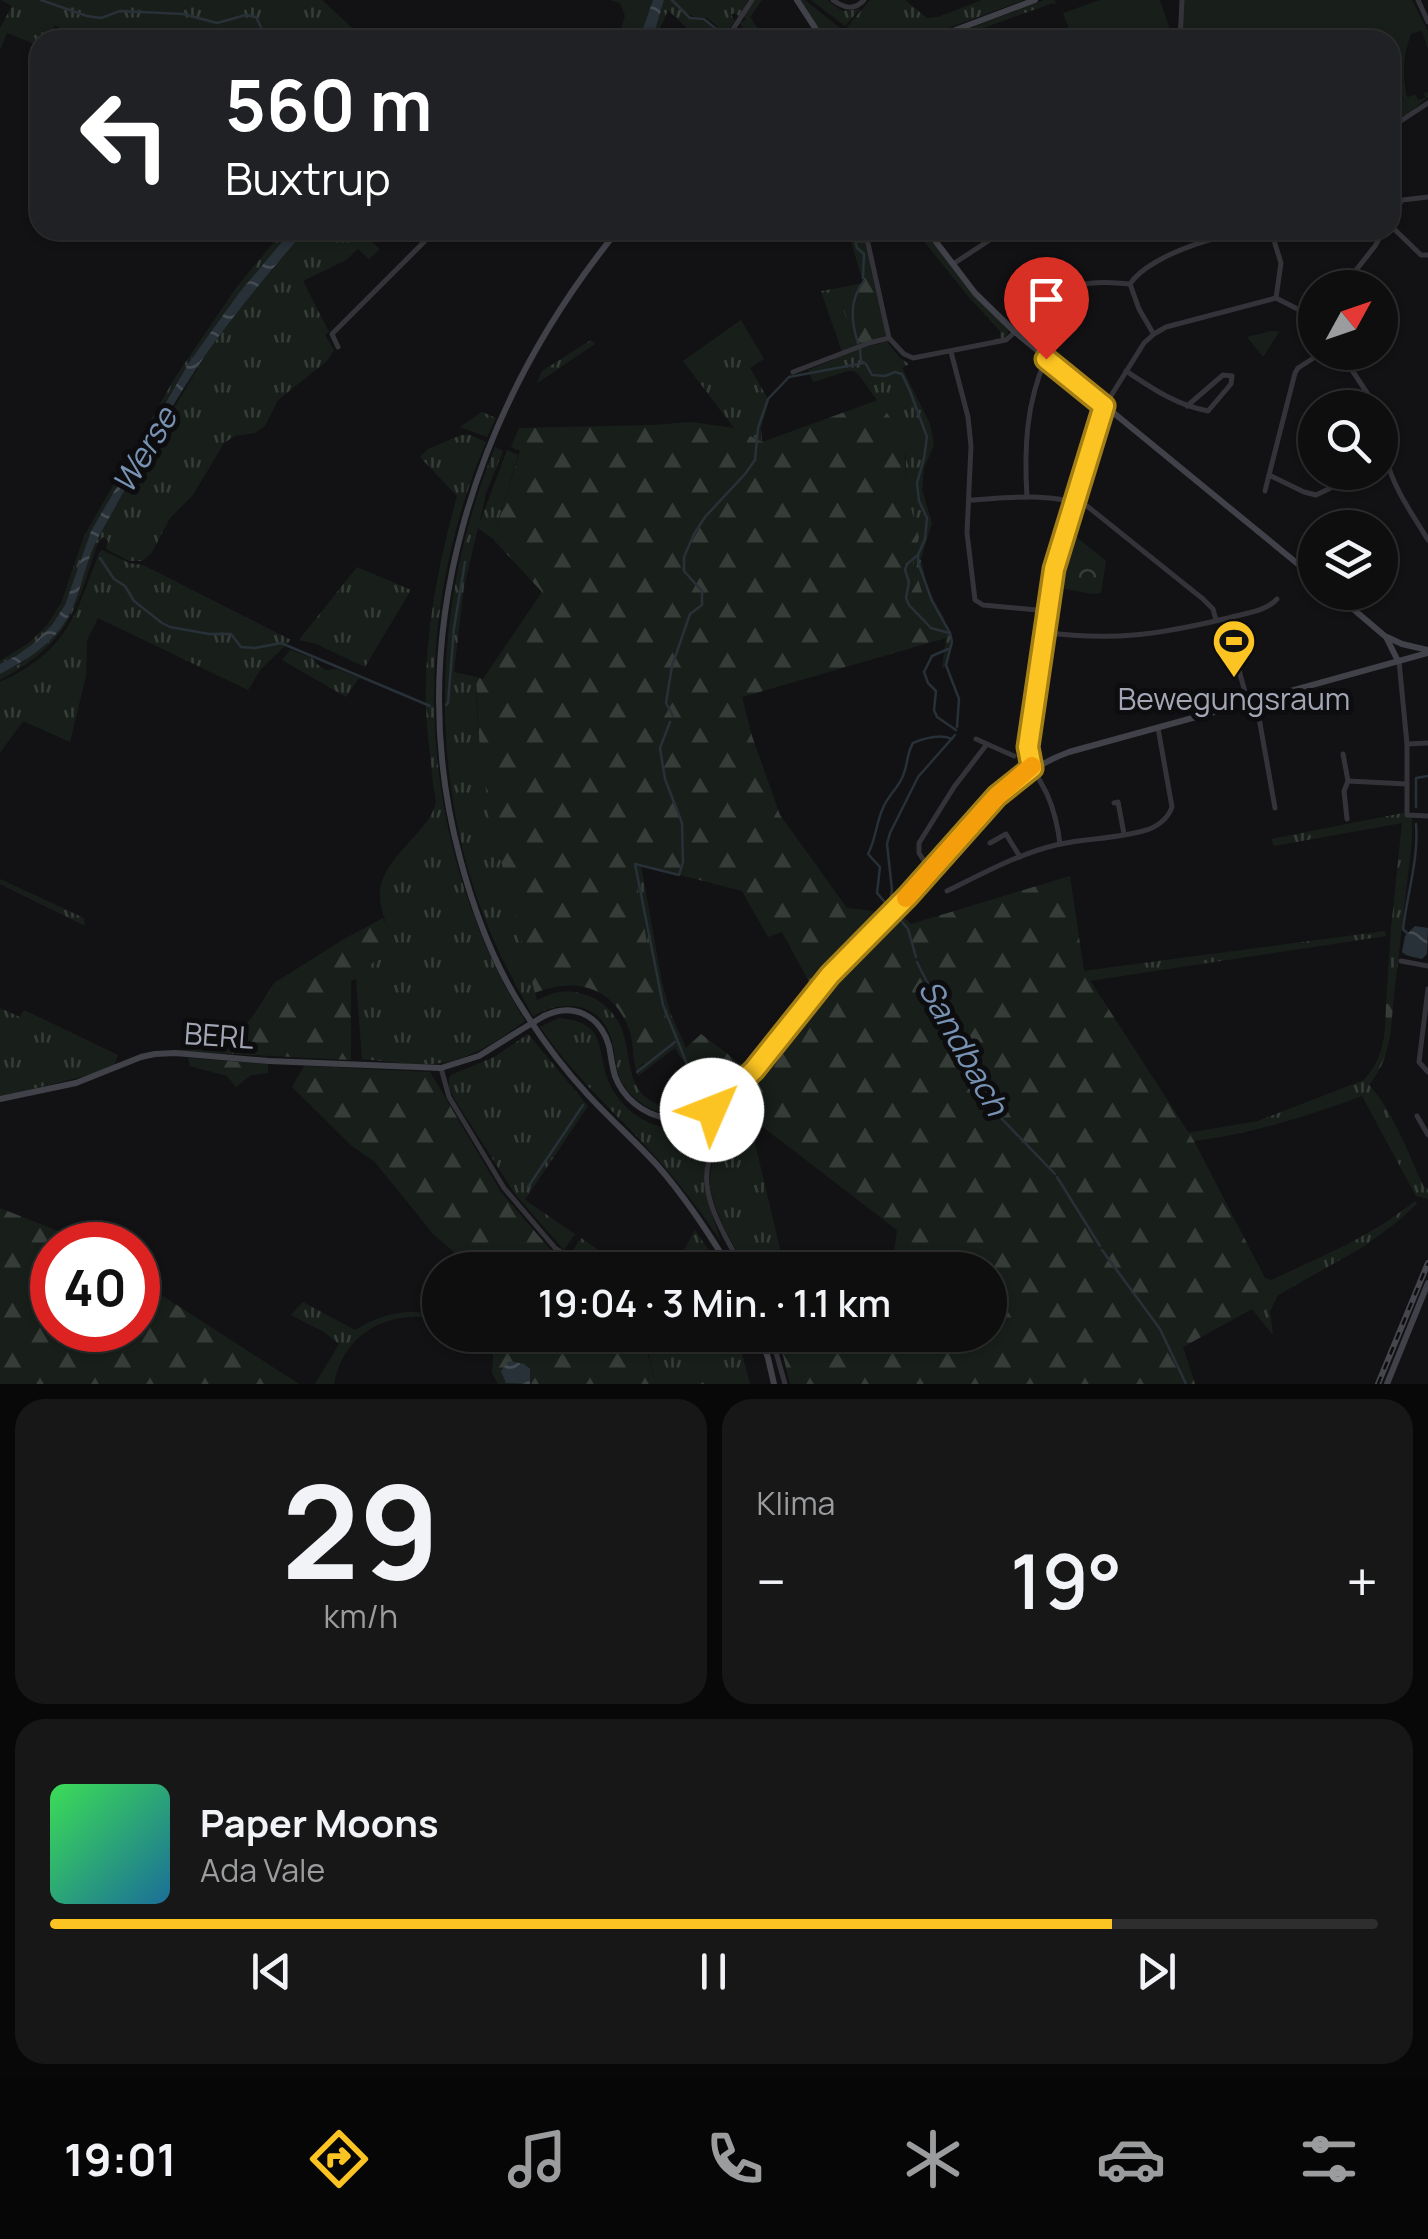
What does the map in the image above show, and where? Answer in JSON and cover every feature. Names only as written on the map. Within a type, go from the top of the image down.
[{"type":"street","points":[[732,30],[752,0]]},
{"type":"street","points":[[797,0],[816,30]]},
{"type":"street","points":[[833,0],[850,8],[864,0]]},
{"type":"street","points":[[955,30],[1035,0]]},
{"type":"street","points":[[1180,30],[1182,0]]},
{"type":"street","points":[[1418,0],[1428,22]]},
{"type":"street","points":[[1400,122],[1427,107]]},
{"type":"street","points":[[1400,204],[1428,196]]},
{"type":"street","points":[[1400,234],[1420,256],[1428,255]]},
{"type":"street","points":[[338,347],[332,334],[426,240]]},
{"type":"street","points":[[611,240],[542,341],[474,485],[455,552],[440,658],[444,778],[466,882],[507,980],[538,1033],[588,1095],[657,1165],[720,1252]]},
{"type":"street","points":[[867,240],[889,338],[904,354],[913,358],[952,352],[1006,340],[1015,332]]},
{"type":"street","points":[[934,240],[1015,332],[1298,564]]},
{"type":"street","points":[[952,264],[988,240]]},
{"type":"street","points":[[1130,284],[1145,267],[1210,240]]},
{"type":"street","points":[[1276,298],[1281,263],[1277,240]]},
{"type":"street","points":[[1356,270],[1378,240]]},
{"type":"street","points":[[1034,311],[1058,294],[1084,283],[1102,280],[1130,284]]},
{"type":"street","points":[[1130,284],[1138,309],[1154,334]]},
{"type":"street","points":[[1060,844],[1054,814],[1032,768],[1028,747],[1054,569],[1104,406],[1144,343],[1166,326],[1276,298],[1298,309]]},
{"type":"street","points":[[793,372],[889,338]]},
{"type":"street","points":[[952,352],[968,417],[967,533],[975,600],[984,605],[1047,611]]},
{"type":"street","points":[[1027,497],[1025,467],[1030,408],[1046,359]]},
{"type":"street","points":[[1265,491],[1298,370]]},
{"type":"street","points":[[1126,371],[1172,402],[1187,406],[1208,410],[1231,384],[1232,376],[1223,375],[1187,406]]},
{"type":"street","points":[[1269,476],[1298,488]]},
{"type":"street","points":[[1398,489],[1428,540]]},
{"type":"street","points":[[970,500],[1027,497],[1076,501],[1098,513],[1204,600],[1213,609],[1216,620]]},
{"type":"street","points":[[1044,632],[1110,638],[1185,628],[1266,608],[1277,599]]},
{"type":"street","points":[[1354,610],[1386,637],[1428,652]]},
{"type":"street","points":[[1225,618],[1252,702],[1275,808]]},
{"type":"street","points":[[1386,637],[1398,661],[1408,744],[1407,815],[1428,816]]},
{"type":"street","points":[[734,1252],[716,1220],[707,1180],[716,1148],[739,1129],[720,1104],[773,1048],[830,975],[997,796],[1032,768],[1069,752],[1428,652]]},
{"type":"street","points":[[946,891],[969,878],[1060,844],[1152,827],[1171,812],[1158,728]]},
{"type":"street","points":[[976,740],[1014,756]]},
{"type":"street","points":[[1408,744],[1428,743]]},
{"type":"street","points":[[930,870],[918,853],[919,843],[987,744]]},
{"type":"street","points":[[1342,754],[1348,781],[1344,791],[1347,819]]},
{"type":"street","points":[[1348,781],[1407,784]]},
{"type":"street","points":[[1114,803],[1118,802],[1124,834]]},
{"type":"street","points":[[990,843],[1006,834],[1020,857]]},
{"type":"street","points":[[1401,960],[1428,966]]},
{"type":"street","points":[[1428,989],[1419,1062],[1428,1072]]},
{"type":"street","name":"BERL","points":[[0,1099],[76,1083],[155,1054],[441,1068],[479,1056],[557,1010],[571,1009],[595,1020],[605,1035],[616,1077],[641,1108],[661,1118],[683,1120],[720,1104]]},
{"type":"street","points":[[441,1068],[450,1097],[504,1188],[561,1252]]},
{"type":"street","points":[[1418,1116],[1428,1135]]},
{"type":"street","points":[[1387,1384],[1428,1283]]},
{"type":"street","points":[[766,1352],[774,1384]]},
{"type":"street","points":[[776,1352],[785,1384]]},
{"type":"green space","points":[[1,0],[322,0],[354,30],[63,30],[55,25],[52,30],[30,30],[30,42],[7,33],[0,50],[0,28],[12,6]]},
{"type":"green space","points":[[610,0],[653,0],[642,30],[621,30],[625,16],[620,3]]},
{"type":"green space","points":[[664,0],[671,0],[689,18],[706,21],[715,30],[689,30],[668,10],[659,30],[655,30]]},
{"type":"green space","points":[[673,0],[748,0],[739,16],[731,15],[735,21],[728,30],[720,30],[706,17],[684,11]]},
{"type":"green space","points":[[754,0],[762,0],[750,17],[759,30],[746,30],[739,23],[746,20],[744,16]]},
{"type":"green space","points":[[801,0],[842,30],[820,30]]},
{"type":"green space","points":[[811,0],[827,0],[842,11],[860,9],[845,26]]},
{"type":"green space","points":[[870,0],[905,0],[927,18],[982,0],[1024,0],[943,30],[847,27]]},
{"type":"green space","points":[[1044,0],[1054,0],[1056,4],[978,30],[965,30]]},
{"type":"green space","points":[[1100,0],[1160,0],[1170,30],[1069,30],[1063,13]]},
{"type":"green space","points":[[1182,0],[1412,0],[1428,31],[1428,49],[1422,31],[1411,34],[1404,65],[1405,88],[1407,97],[1416,95],[1418,100],[1428,92],[1428,97],[1409,113],[1400,88],[1400,30],[1180,30]]},
{"type":"green space","points":[[1400,90],[1409,113],[1400,117]]},
{"type":"green space","points":[[276,240],[284,240],[190,361],[91,531],[65,605],[52,625],[35,643],[0,664],[47,625],[61,603],[84,536],[176,376],[236,288]]},
{"type":"green space","points":[[298,240],[370,240],[380,249],[369,259],[358,249],[346,260],[303,281],[329,332],[325,335],[334,350],[327,361],[278,400],[265,426],[224,443],[193,495],[170,518],[151,554],[142,561],[129,561],[106,549],[108,541],[103,537],[65,625],[40,653],[0,680],[0,674],[22,663],[62,626],[91,550],[124,491],[129,492],[125,490],[207,353]]},
{"type":"green space","points":[[851,240],[864,240],[886,335],[855,346],[838,288],[863,283]]},
{"type":"green space","points":[[923,240],[931,240],[972,293],[1007,328],[1004,339],[988,341],[1000,338],[1000,331]]},
{"type":"green space","points":[[838,288],[856,349],[887,342],[909,364],[902,368],[930,424],[934,445],[924,468],[922,490],[932,523],[921,559],[927,588],[952,642],[946,667],[942,668],[946,638],[921,592],[913,563],[919,537],[905,488],[902,435],[854,371],[813,382],[808,370],[842,352],[821,291]]},
{"type":"green space","points":[[741,320],[764,359],[750,368],[769,401],[761,427],[762,442],[734,428],[683,361]]},
{"type":"green space","points":[[1279,332],[1263,357],[1247,337]]},
{"type":"green space","points":[[591,340],[595,344],[537,383],[542,371]]},
{"type":"green space","points":[[878,400],[905,445],[905,488],[919,537],[913,563],[922,592],[946,638],[742,697],[780,815],[847,908],[883,912],[889,903],[893,907],[814,991],[782,932],[768,937],[742,891],[633,863],[655,989],[672,1036],[672,1041],[636,1069],[629,1029],[622,1014],[603,994],[578,986],[535,993],[492,826],[480,754],[476,677],[483,679],[542,592],[493,539],[520,451],[511,447],[519,428],[691,422],[734,428],[762,442]]},
{"type":"green space","points":[[482,412],[496,418],[487,437],[460,427]]},
{"type":"green space","points":[[461,435],[486,442],[460,514],[443,587],[435,662],[435,736],[445,810],[463,883],[489,953],[525,1021],[486,1047],[441,1063],[362,1059],[356,978],[393,939],[382,908],[381,884],[436,804],[427,717],[427,654],[438,574],[457,496],[420,457],[428,449]]},
{"type":"green space","points":[[495,447],[503,451],[486,493],[479,525],[507,450],[518,455],[493,539],[478,528],[464,587],[454,672],[476,677],[487,791],[537,1000],[569,991],[597,1000],[618,1021],[632,1075],[643,1094],[672,1108],[711,1099],[714,1104],[693,1114],[655,1111],[629,1092],[618,1073],[610,1033],[592,1012],[563,1006],[533,1016],[496,944],[470,875],[455,815],[447,753],[445,690],[459,566],[474,506]]},
{"type":"green space","points":[[1070,532],[1106,561],[1101,593],[1055,587]]},
{"type":"green space","points":[[102,550],[143,565],[291,640],[261,669],[248,690],[98,618],[87,640],[86,676],[70,742],[23,721],[0,753],[0,682],[40,658],[66,630]]},
{"type":"green space","points":[[357,567],[411,590],[365,667],[299,640]]},
{"type":"green space","points":[[290,650],[312,658],[326,670],[337,669],[359,678],[346,697],[282,660]]},
{"type":"green space","points":[[1403,813],[1412,816],[1412,840],[1393,1004],[1386,1004],[1402,823],[1274,846],[1271,839]]},
{"type":"green space","points":[[632,863],[641,865],[662,982],[686,1048],[681,1058],[675,1048],[638,1076],[636,1069],[643,1065],[661,1007]]},
{"type":"green space","points":[[1070,876],[1084,971],[1194,1141],[1265,1278],[1252,1309],[1183,1347],[1195,1384],[790,1384],[782,1352],[1007,1352],[1007,1252],[894,1252],[897,1230],[750,1117],[732,1098],[770,1060],[819,996],[899,913],[911,924]]},
{"type":"green space","points":[[0,879],[84,918],[85,926],[0,884]]},
{"type":"green space","points":[[383,918],[393,939],[362,975],[351,981],[351,1060],[172,1051],[228,1045],[274,983]]},
{"type":"green space","points":[[1385,931],[1386,936],[1089,981],[1083,971]]},
{"type":"green space","points":[[1386,1004],[1393,1004],[1388,1047],[1369,1085],[1364,1080],[1382,1045]]},
{"type":"green space","points":[[0,1008],[20,1017],[24,1010],[118,1055],[114,1065],[97,1073],[0,1097]]},
{"type":"green space","points":[[559,1018],[591,1029],[612,1089],[635,1115],[656,1125],[679,1128],[724,1114],[733,1126],[733,1131],[714,1146],[705,1168],[706,1192],[720,1240],[674,1178],[551,1043],[540,1027]]},
{"type":"green space","points":[[528,1034],[588,1106],[525,1200],[575,1234],[564,1250],[515,1194],[449,1087],[451,1075],[494,1057]]},
{"type":"green space","points":[[701,1034],[749,1070],[721,1099],[706,1091],[681,1058]]},
{"type":"green space","points":[[188,1058],[268,1064],[268,1073],[251,1075],[236,1087],[227,1076],[190,1066]]},
{"type":"green space","points":[[304,1066],[430,1072],[501,1192],[555,1252],[454,1252],[434,1235],[374,1161],[352,1146],[292,1087]]},
{"type":"green space","points":[[1364,1080],[1391,1116],[1428,1189],[1428,1199],[1416,1196],[1362,1096],[1237,1134],[1194,1141],[1187,1133],[1258,1121]]},
{"type":"green space","points":[[741,1134],[753,1135],[781,1252],[737,1252],[725,1229],[710,1184],[716,1155]]},
{"type":"green space","points":[[1415,1201],[1417,1204],[1397,1222],[1363,1247],[1278,1295],[1270,1311],[1273,1335],[1252,1309],[1265,1278],[1271,1280],[1346,1245]]},
{"type":"green space","points":[[0,1208],[35,1222],[30,1222],[30,1352],[160,1352],[160,1294],[299,1384],[0,1384]]},
{"type":"green space","points":[[695,1230],[709,1251],[708,1252],[683,1252]]},
{"type":"green space","points":[[581,1238],[601,1252],[572,1252]]},
{"type":"green space","points":[[303,1302],[355,1330],[396,1314],[422,1312],[422,1317],[387,1321],[358,1338],[339,1366],[334,1384],[315,1384],[339,1344],[291,1315]]},
{"type":"green space","points":[[493,1352],[647,1352],[656,1384],[498,1384],[492,1373]]},
{"type":"green space","points":[[648,1352],[742,1352],[750,1384],[656,1384]]},
{"type":"water","points":[[653,0],[664,0],[655,30],[642,30]]},
{"type":"water","name":"Werse","points":[[284,240],[298,240],[209,350],[179,395],[94,547],[61,628],[33,654],[0,674],[0,664],[34,643],[65,605],[91,531],[190,361]]},
{"type":"water","points":[[1415,926],[1428,928],[1427,954],[1422,959],[1402,952],[1405,936]]},
{"type":"water","points":[[509,1361],[530,1369],[530,1384],[506,1383],[501,1371]]},
{"type":"waterway","points":[[41,0],[101,18],[120,11],[183,14],[217,23],[246,15],[256,17],[262,30]]},
{"type":"waterway","name":"Sandbach","points":[[672,0],[690,18],[704,19],[717,30]]},
{"type":"waterway","name":"Sandbach","points":[[855,240],[864,254],[863,278]]},
{"type":"waterway","name":"Sandbach","points":[[858,343],[853,311],[864,281]]},
{"type":"waterway","name":"Sandbach","points":[[860,349],[861,361],[872,375],[902,374],[927,437],[917,483],[919,501],[927,518],[918,562],[932,601],[950,633],[952,642],[946,665],[959,699],[957,727]]},
{"type":"waterway","points":[[673,716],[666,703],[672,666],[690,614],[702,605],[702,591],[684,571],[684,557],[694,534],[755,460],[758,428],[768,399],[789,377],[864,363]]},
{"type":"waterway","name":"Sandbach","points":[[918,555],[905,570],[909,582],[906,598],[931,628],[949,633]]},
{"type":"waterway","points":[[100,558],[134,601],[170,627],[231,634],[241,647],[281,643],[430,706]]},
{"type":"waterway","points":[[446,705],[465,562]]},
{"type":"waterway","name":"Sandbach","points":[[948,649],[932,656],[924,672],[936,691],[937,717],[956,730]]},
{"type":"waterway","points":[[670,722],[660,748],[665,779],[682,823],[683,862],[679,875],[635,864],[663,1005],[687,1064],[709,1080]]},
{"type":"waterway","name":"Sandbach","points":[[889,908],[890,833],[918,777],[955,735]]},
{"type":"waterway","name":"Sandbach","points":[[889,907],[877,893],[880,867],[868,854],[885,803],[902,778],[913,743],[933,737],[952,739]]},
{"type":"waterway","points":[[1416,807],[1416,778],[1428,776]]},
{"type":"waterway","points":[[1407,933],[1403,929],[1416,824]]},
{"type":"waterway","name":"Sandbach","points":[[897,916],[908,929],[916,957]]},
{"type":"waterway","name":"Sandbach","points":[[917,962],[939,996],[1002,1119],[1055,1174]]},
{"type":"waterway","points":[[637,1072],[675,1042]]},
{"type":"waterway","points":[[528,1187],[583,1105]]},
{"type":"waterway","name":"Sandbach","points":[[1057,1177],[1100,1246]]},
{"type":"waterway","name":"Sandbach","points":[[1102,1250],[1160,1329],[1186,1384]]},
{"type":"railway","points":[[1378,1384],[1428,1263]]},
{"type":"slow traffic","points":[[906,898],[997,796],[1032,766]]},
{"type":"place","name":"Bewegungsraum","points":[[1234,679]]},
{"type":"route","points":[[712,1110],[754,1070],[814,993],[997,796],[1032,768],[1028,747],[1054,569],[1104,406],[1046,359]]}]
